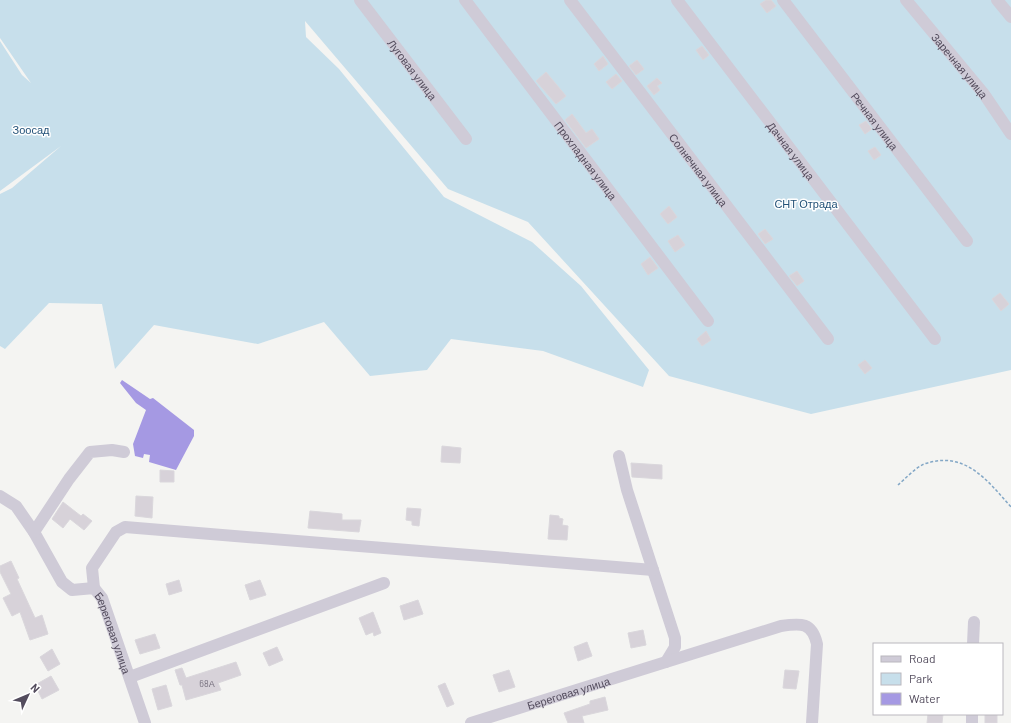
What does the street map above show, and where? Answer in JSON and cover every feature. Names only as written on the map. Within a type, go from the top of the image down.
[{"type":"street","name":"Луговая улица","points":[[360,0],[466,139]]},
{"type":"street","name":"Прохладная улица","points":[[465,0],[708,321]]},
{"type":"street","name":"Солнечная улица","points":[[570,0],[828,339]]},
{"type":"street","name":"Дачная улица","points":[[677,0],[935,339]]},
{"type":"street","name":"Речная улица","points":[[783,0],[967,241]]},
{"type":"street","name":"Заречная улица","points":[[906,0],[984,94],[1011,134]]},
{"type":"street","points":[[997,0],[1011,17]]},
{"type":"street","points":[[34,532],[69,479],[90,452],[124,452]]},
{"type":"street","points":[[619,456],[626,490],[675,638],[675,647],[666,662]]},
{"type":"street","name":"Береговая улица","points":[[0,496],[16,506],[34,532],[62,582],[72,590],[94,588],[102,598],[145,723]]},
{"type":"street","points":[[94,588],[92,568],[116,532],[125,527],[653,570]]},
{"type":"street","points":[[130,677],[384,583]]},
{"type":"street","points":[[973,643],[974,622]]},
{"type":"street","name":"Береговая улица","points":[[471,723],[781,626],[796,624],[808,627],[814,633],[817,644],[812,723]]},
{"type":"path","points":[[898,485],[924,465],[945,460],[965,464],[982,475],[1011,507]]},
{"type":"green space","points":[[0,0],[1011,0],[1011,370],[811,414],[669,376],[528,222],[448,189],[305,21],[306,37],[339,69],[444,197],[532,242],[581,286],[649,370],[643,387],[543,351],[451,339],[427,370],[370,376],[324,322],[258,344],[154,325],[115,369],[102,304],[49,303],[5,349],[0,346],[0,194],[12,188],[61,146],[0,191],[0,41],[22,75],[31,83],[0,38]]},
{"type":"water","points":[[122,380],[150,399],[153,398],[194,430],[194,436],[176,470],[149,462],[150,455],[144,454],[143,458],[135,456],[133,444],[146,410],[136,403],[120,383]]},
{"type":"building","points":[[766,0],[771,0],[776,6],[767,13],[760,4]]},
{"type":"building","points":[[702,46],[709,55],[703,60],[696,50]]},
{"type":"building","points":[[603,56],[608,64],[599,71],[594,64]]},
{"type":"building","points":[[637,60],[644,69],[636,75],[629,66]]},
{"type":"building","points":[[546,72],[566,96],[556,104],[536,81]]},
{"type":"building","points":[[616,74],[622,81],[612,89],[606,82]]},
{"type":"building","points":[[657,78],[662,83],[657,86],[660,90],[654,95],[647,86]]},
{"type":"building","points":[[572,114],[586,133],[592,129],[599,139],[586,148],[565,120]]},
{"type":"building","points":[[866,121],[872,129],[865,134],[859,125]]},
{"type":"building","points":[[875,147],[881,155],[874,160],[868,151]]},
{"type":"building","points":[[669,206],[677,217],[668,224],[660,214]]},
{"type":"building","points":[[765,229],[773,239],[765,244],[758,234]]},
{"type":"building","points":[[678,235],[685,245],[675,252],[668,241]]},
{"type":"building","points":[[650,257],[658,268],[648,275],[641,264]]},
{"type":"building","points":[[797,271],[804,281],[797,286],[789,276]]},
{"type":"building","points":[[1000,293],[1009,304],[1001,311],[992,299]]},
{"type":"building","points":[[706,331],[711,340],[702,346],[697,339]]},
{"type":"building","points":[[865,360],[872,368],[865,374],[858,365]]},
{"type":"building","points":[[442,446],[461,448],[460,463],[441,462]]},
{"type":"building","points":[[631,463],[662,465],[662,479],[632,477]]},
{"type":"building","points":[[160,470],[174,471],[174,482],[160,482]]},
{"type":"building","points":[[136,496],[153,497],[152,518],[135,516]]},
{"type":"building","points":[[63,502],[81,516],[83,514],[92,521],[84,530],[70,519],[63,528],[52,519]]},
{"type":"building","points":[[407,508],[421,509],[419,526],[412,525],[412,521],[406,520]]},
{"type":"building","points":[[310,511],[342,514],[342,520],[361,520],[359,532],[308,528]]},
{"type":"building","points":[[550,515],[559,516],[559,518],[563,519],[562,525],[568,526],[567,540],[548,539]]},
{"type":"building","points":[[11,561],[19,578],[17,579],[35,618],[42,615],[48,634],[30,640],[20,612],[12,616],[3,598],[11,594],[0,572],[0,566]]},
{"type":"building","points":[[179,580],[182,591],[169,595],[166,584]]},
{"type":"building","points":[[260,580],[266,595],[250,600],[245,585]]},
{"type":"building","points":[[418,600],[423,614],[404,620],[400,606]]},
{"type":"building","points":[[373,612],[381,633],[374,636],[373,632],[366,635],[359,618]]},
{"type":"building","points":[[643,630],[646,645],[631,648],[628,633]]},
{"type":"building","points":[[155,634],[160,648],[140,654],[135,640]]},
{"type":"building","points":[[587,642],[592,656],[578,661],[574,647]]},
{"type":"building","points":[[277,647],[283,660],[269,666],[263,653]]},
{"type":"building","points":[[52,649],[60,664],[48,671],[40,657]]},
{"type":"building","points":[[236,662],[241,675],[218,683],[221,690],[186,700],[182,685],[180,685],[175,670],[182,668],[186,678]]},
{"type":"building","points":[[509,670],[515,687],[499,692],[493,675]]},
{"type":"building","points":[[785,670],[799,671],[796,689],[783,688]]},
{"type":"building","points":[[51,676],[59,690],[42,699],[35,685]]},
{"type":"building","points":[[445,683],[454,704],[447,707],[438,686]]},
{"type":"building","points":[[166,685],[172,706],[158,710],[152,689]]},
{"type":"building","points":[[605,697],[608,710],[582,716],[584,723],[568,723],[564,713],[590,704],[590,701]]},
{"type":"building","points":[[928,715],[943,715],[942,723],[927,723]]},
{"type":"building","points":[[985,715],[997,715],[997,723],[985,723]]},
{"type":"park label","name":"Зоосад","points":[[31,129]]},
{"type":"park label","name":"СНТ Отрада","points":[[806,203]]}]
